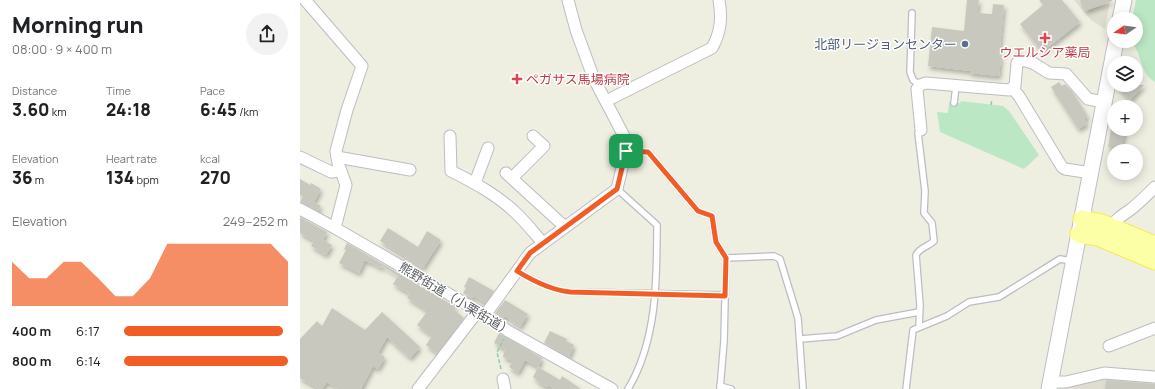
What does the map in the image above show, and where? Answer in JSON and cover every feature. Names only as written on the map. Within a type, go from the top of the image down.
[{"type":"main road","points":[[1080,227],[1102,223],[1155,245]]},
{"type":"main road","points":[[1080,227],[1098,237],[1155,261]]},
{"type":"street","points":[[305,0],[362,66],[347,110],[336,151],[340,171],[346,185],[335,228]]},
{"type":"street","points":[[418,389],[517,271],[530,253],[617,189],[626,151],[624,136],[594,79],[576,30],[568,0]]},
{"type":"street","points":[[606,101],[712,48],[717,38],[722,15],[719,0]]},
{"type":"street","points":[[1121,12],[1124,0]]},
{"type":"street","points":[[1115,48],[1080,227],[1075,262],[1050,385],[1104,373],[1155,376]]},
{"type":"street","points":[[921,130],[917,89],[920,85],[926,83],[1006,91],[1012,88],[1016,82],[1017,63],[1020,60],[1033,62],[1049,73],[1066,74],[1088,99],[1104,102]]},
{"type":"street","points":[[1012,88],[1019,96],[1062,168],[1090,173]]},
{"type":"street","points":[[450,136],[451,171],[475,183],[496,197],[517,215],[543,243]]},
{"type":"street","points":[[533,136],[544,146],[509,176],[565,227]]},
{"type":"street","points":[[475,183],[488,148]]},
{"type":"street","points":[[300,157],[331,172],[340,171]]},
{"type":"street","points":[[337,158],[410,170]]},
{"type":"street","points":[[1111,226],[1118,217],[1129,211],[1155,186]]},
{"type":"street","name":"熊野街道（小栗街道）","points":[[300,209],[482,313],[508,331],[612,389]]},
{"type":"street","points":[[1109,346],[1155,328]]},
{"type":"lane","points":[[912,14],[910,72],[913,80],[920,85]]},
{"type":"lane","points":[[954,103],[956,86]]},
{"type":"lane","points":[[919,326],[920,312],[916,255],[919,250],[931,245],[934,241],[932,223],[924,213],[925,191],[918,133],[921,130]]},
{"type":"lane","points":[[626,151],[648,152],[698,211],[712,216],[716,242],[726,258],[724,341],[720,387],[731,389]]},
{"type":"lane","points":[[617,189],[657,225],[655,294],[651,326],[644,353],[628,389]]},
{"type":"lane","points":[[726,258],[774,256],[780,259],[798,318],[803,389]]},
{"type":"lane","points":[[906,389],[913,330],[919,326],[947,316],[969,302],[1000,297],[1060,258],[1075,262]]},
{"type":"lane","points":[[517,271],[527,278],[557,291],[725,296]]},
{"type":"lane","points":[[800,339],[837,336],[876,320],[920,312]]},
{"type":"path","points":[[991,105],[992,97]]},
{"type":"path","points":[[504,384],[497,352],[508,331]]},
{"type":"shaded area","points":[[1074,0],[1110,0],[1105,29],[1091,20]]},
{"type":"shaded area","points":[[1104,375],[1155,378],[1155,389],[1064,389],[1065,385]]},
{"type":"green space","points":[[1136,0],[1155,0],[1155,82],[1146,74],[1143,66],[1143,56],[1139,56],[1136,48],[1143,48],[1143,12],[1133,12]]},
{"type":"green space","points":[[961,101],[1003,106],[1009,111],[1039,155],[1024,169],[940,132],[937,112],[948,113],[949,102],[960,103]]},
{"type":"building","name":"北部リージョンセンター","points":[[967,0],[979,0],[977,13],[992,14],[993,4],[1004,5],[999,57],[1001,57],[999,76],[928,66],[932,27],[964,31]]},
{"type":"building","name":"ウエルシア薬局","points":[[1039,0],[1062,0],[1080,22],[1042,52],[1020,24],[1043,5]]},
{"type":"building","points":[[1080,0],[1112,0],[1112,1],[1085,11]]},
{"type":"building","points":[[1059,82],[1062,86],[1065,84],[1072,91],[1088,117],[1084,119],[1087,124],[1078,129],[1051,87]]},
{"type":"building","points":[[1122,92],[1137,92],[1130,100]]},
{"type":"building","points":[[1110,136],[1124,136],[1122,144],[1108,144]]},
{"type":"building","points":[[300,179],[321,189],[314,202],[321,206],[318,211],[300,202],[303,196],[300,195]]},
{"type":"building","points":[[300,217],[327,232],[323,240],[332,245],[326,255],[311,246],[314,241],[300,233]]},
{"type":"building","points":[[388,228],[418,247],[427,231],[441,240],[423,268],[380,241]]},
{"type":"building","points":[[347,243],[456,307],[454,310],[464,318],[437,353],[426,345],[432,336],[417,325],[426,313],[424,312],[425,309],[407,298],[410,294],[393,284],[398,276],[382,266],[380,268],[365,260],[359,273],[339,263],[346,250],[344,249]]},
{"type":"building","points":[[469,277],[494,291],[485,303],[473,296],[472,298],[463,293]]},
{"type":"building","points":[[505,300],[528,314],[520,327],[505,316],[503,319],[495,313]]},
{"type":"building","points":[[332,308],[365,330],[382,312],[420,347],[410,358],[387,337],[378,353],[385,357],[378,369],[373,366],[361,389],[338,389],[327,382],[322,389],[319,389],[300,378],[300,339],[317,321],[322,326]]},
{"type":"building","points":[[550,331],[567,339],[566,341],[574,345],[569,357],[544,343]]},
{"type":"building","points":[[499,333],[542,358],[538,367],[525,360],[518,373],[509,367],[513,361],[503,357],[505,349],[494,343]]},
{"type":"building","points":[[538,367],[560,380],[562,376],[581,389],[554,389],[548,385],[547,387],[536,381],[537,380],[533,377]]},
{"type":"building","points":[[1106,380],[1155,384],[1155,389],[1105,389]]},
{"type":"place","name":"ウエルシア薬局","points":[[1045,38]]},
{"type":"place","name":"北部リージョンセンター","points":[[965,44]]},
{"type":"place","name":"ペガサス馬場病院","points":[[517,79]]},
{"type":"route","points":[[626,151],[648,152],[698,211],[712,216],[716,242],[726,258],[725,296],[557,291],[527,278],[517,271],[530,253],[617,189],[626,151]]}]
